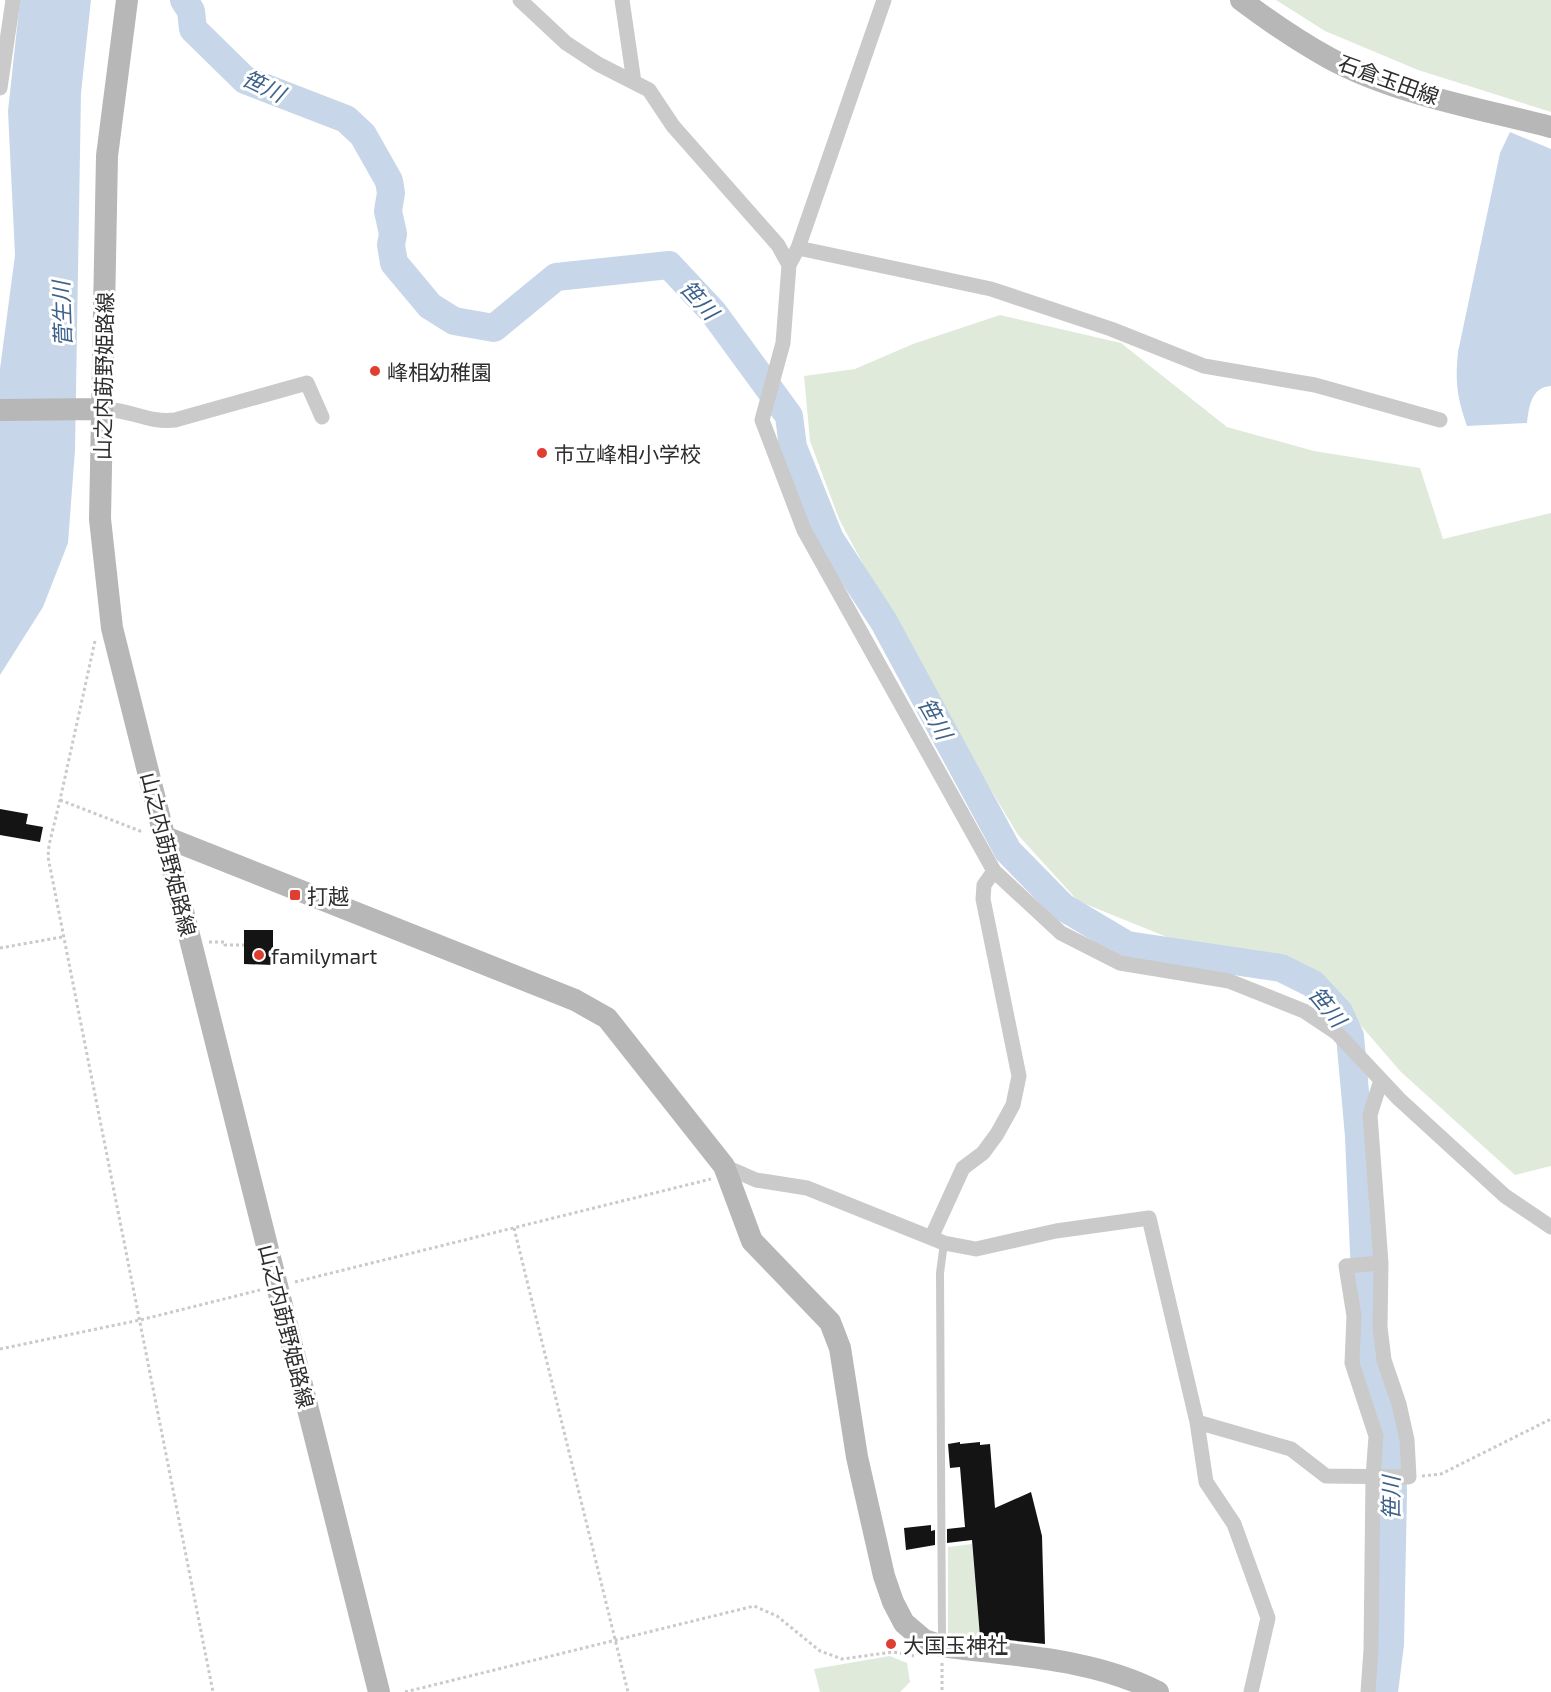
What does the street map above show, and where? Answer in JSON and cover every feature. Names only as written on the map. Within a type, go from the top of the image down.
[{"type":"main road","name":"山之内莇野姫路線","points":[[127,0],[107,156],[92,409],[100,519],[112,628],[379,1692]]},
{"type":"main road","name":"石倉玉田線","points":[[1240,0],[1279,28],[1330,58],[1375,77],[1424,94],[1551,127]]},
{"type":"main road","points":[[0,410],[92,409]]},
{"type":"main road","points":[[164,832],[574,1000],[607,1018],[726,1171],[752,1241],[830,1322],[840,1348],[857,1457],[884,1576],[893,1602],[904,1623],[939,1657],[1094,1667],[1135,1680],[1158,1692]]},
{"type":"street","points":[[0,88],[13,0]]},
{"type":"street","points":[[520,0],[566,43],[598,64],[648,90],[673,126],[778,245],[789,265]]},
{"type":"street","points":[[622,0],[634,82]]},
{"type":"street","points":[[884,0],[798,248],[789,265],[783,343],[762,420],[804,530],[994,871],[1061,933],[1120,963],[1229,981],[1304,1011],[1338,1034],[1381,1080],[1505,1196],[1551,1227]]},
{"type":"street","points":[[798,248],[991,289],[1111,328],[1203,366],[1314,386],[1440,420]]},
{"type":"street","points":[[92,409],[116,409],[158,422],[175,420],[307,383],[322,417]]},
{"type":"street","points":[[937,1241],[963,1168],[982,1153],[997,1134],[1013,1105],[1019,1076],[983,899],[984,885],[994,871]]},
{"type":"street","points":[[1197,1422],[1291,1449],[1326,1476],[1409,1477],[1407,1440],[1399,1404],[1384,1360],[1380,1327],[1381,1263],[1370,1115],[1381,1080]]},
{"type":"street","points":[[726,1171],[756,1180],[807,1188],[937,1241],[976,1249],[1056,1231],[1149,1218],[1197,1422],[1206,1482],[1234,1524],[1268,1618],[1251,1692]]},
{"type":"street","points":[[1368,1692],[1376,1436],[1352,1363],[1354,1316],[1346,1266],[1381,1263]]},
{"type":"lane","points":[[937,1241],[940,1273],[939,1657]]},
{"type":"path","points":[[98,631],[48,857],[213,1692]]},
{"type":"path","points":[[60,801],[140,831],[164,832]]},
{"type":"path","points":[[0,948],[62,937]]},
{"type":"path","points":[[203,943],[225,942],[225,945],[244,945]]},
{"type":"path","points":[[0,1349],[140,1320],[514,1228],[726,1171]]},
{"type":"path","points":[[514,1228],[628,1692]]},
{"type":"path","points":[[1409,1477],[1441,1474],[1551,1419]]},
{"type":"path","points":[[405,1692],[754,1606],[777,1616],[820,1651],[842,1659],[893,1652],[922,1658]]},
{"type":"path","points":[[939,1657],[942,1692]]},
{"type":"green space","points":[[1276,0],[1551,0],[1551,112],[1418,70],[1325,31]]},
{"type":"green space","points":[[1000,315],[1121,343],[1227,427],[1314,451],[1420,468],[1443,539],[1551,513],[1551,1166],[1515,1175],[1401,1072],[1337,998],[1271,958],[1189,946],[1078,901],[1018,835],[921,673],[839,519],[810,441],[804,376],[855,369],[913,344]]},
{"type":"green space","points":[[972,1544],[980,1638],[948,1633],[948,1547]]},
{"type":"green space","points":[[890,1656],[907,1663],[910,1682],[900,1692],[820,1692],[814,1669]]},
{"type":"water","name":"菅生川","points":[[20,0],[91,0],[81,93],[75,450],[68,543],[43,607],[0,675],[0,369],[15,255],[8,111]]},
{"type":"water","points":[[1510,132],[1551,149],[1551,386],[1544,387],[1535,394],[1530,405],[1527,423],[1467,426],[1458,390],[1458,352],[1500,153]]},
{"type":"building","points":[[0,809],[28,814],[26,824],[43,827],[40,842],[0,835]]},
{"type":"building","name":"familymart","points":[[244,930],[273,930],[273,965],[244,964]]},
{"type":"building","points":[[960,1442],[960,1444],[980,1442],[980,1445],[990,1444],[995,1508],[1031,1492],[1042,1536],[1045,1644],[980,1637],[972,1540],[947,1543],[947,1529],[965,1527],[960,1467],[950,1468],[948,1444]]},
{"type":"building","points":[[931,1525],[931,1531],[935,1530],[935,1545],[906,1550],[904,1528]]},
{"type":"waterway","name":"笹川","points":[[184,0],[191,11],[193,29],[245,80],[346,119],[363,135],[389,181],[391,193],[388,211],[393,234],[391,245],[394,263],[430,306],[454,321],[494,328],[556,277],[669,265],[713,312],[789,416],[793,447],[830,539],[884,622],[1008,851],[1063,907],[1127,945],[1281,968],[1313,984],[1339,1012],[1350,1036],[1359,1136],[1368,1345],[1391,1414],[1393,1493],[1390,1644],[1384,1692]]},
{"type":"place","name":"峰相幼稚園","points":[[375,371]]},
{"type":"place","name":"市立峰相小学校","points":[[542,453]]},
{"type":"place","name":"打越","points":[[295,895]]},
{"type":"place","name":"familymart","points":[[259,955]]},
{"type":"place","name":"大国玉神社","points":[[891,1644]]}]
